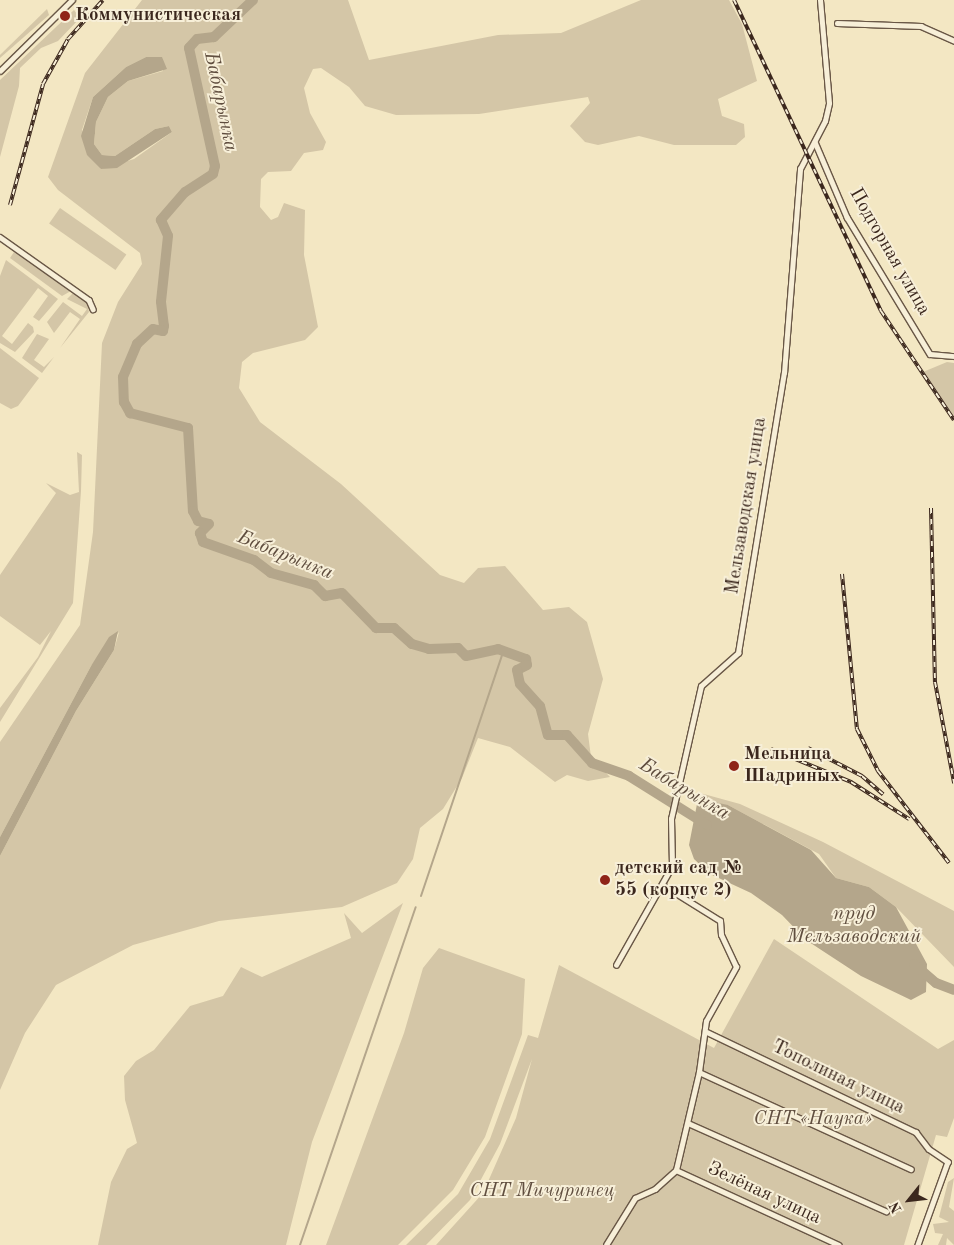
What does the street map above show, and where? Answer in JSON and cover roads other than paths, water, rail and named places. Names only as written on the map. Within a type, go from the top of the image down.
[{"type":"street","points":[[0,71],[72,0]]},
{"type":"street","name":"Мельзаводская улица","points":[[616,965],[662,885],[674,859],[673,812],[679,794],[701,686],[738,653],[784,373],[800,169],[815,142],[829,103],[820,0]]},
{"type":"street","points":[[836,23],[921,26],[954,41]]},
{"type":"street","name":"Подгорная улица","points":[[815,142],[847,217],[930,354],[954,356]]},
{"type":"street","points":[[0,236],[89,300],[93,309]]},
{"type":"street","points":[[606,1245],[634,1198],[655,1189],[676,1170],[699,1072],[707,1032],[706,1021],[736,967],[721,935],[720,921],[662,885]]},
{"type":"street","name":"Тополиная улица","points":[[707,1032],[916,1132],[929,1149],[948,1162],[918,1245]]},
{"type":"street","points":[[699,1072],[911,1169]]},
{"type":"street","points":[[688,1123],[886,1211]]},
{"type":"street","name":"Зелёная улица","points":[[676,1170],[839,1245]]},
{"type":"water","points":[[146,57],[162,57],[167,69],[128,81],[108,97],[96,122],[94,144],[102,155],[115,156],[155,129],[169,126],[172,132],[117,168],[101,169],[87,155],[81,136],[93,97],[126,67]]},
{"type":"water","points":[[118,631],[114,650],[76,711],[0,856],[0,837],[91,666],[109,637]]},
{"type":"water","name":"пруд Мельзаводский","points":[[704,800],[728,805],[811,850],[836,878],[869,887],[896,907],[927,964],[926,992],[911,1000],[861,976],[806,940],[782,915],[751,893],[710,874],[694,859],[689,845],[697,804]]},
{"type":"waterway","name":"Бабарынка","points":[[253,0],[214,37],[197,39],[189,48],[215,166],[213,174],[185,192],[161,220],[168,236],[161,302],[164,326],[163,331],[153,329],[137,344],[123,377],[124,402],[130,413],[188,428],[193,511],[198,521],[209,524],[200,533],[203,542],[254,560],[271,573],[314,585],[325,596],[342,593],[376,628],[394,628],[412,644],[429,649],[458,648],[466,656],[498,649],[526,659],[527,665],[517,670],[520,684],[540,706],[548,735],[567,735],[592,763],[629,776],[707,825]]},
{"type":"waterway","points":[[421,896],[503,652]]},
{"type":"waterway","points":[[300,1245],[416,907]]},
{"type":"waterway","name":"Бабарынка","points":[[914,964],[936,983],[954,990]]},
{"type":"railway","points":[[10,205],[43,84],[68,39],[103,0]]},
{"type":"railway","points":[[734,0],[881,311],[954,420]]},
{"type":"railway","points":[[931,508],[935,682],[954,783]]},
{"type":"railway","points":[[842,574],[857,729],[878,771],[949,863]]},
{"type":"railway","points":[[808,748],[862,776],[883,794]]},
{"type":"railway","points":[[771,749],[851,782],[909,819]]},
{"type":"place","name":"Коммунистическая","points":[[65,16]]},
{"type":"place","name":"Мельница Шадриных","points":[[734,766]]},
{"type":"place","name":"детский сад № 55 (корпус 2)","points":[[605,880]]},
{"type":"park label","name":"СНТ «Наука»","points":[[813,1120]]},
{"type":"park label","name":"СНТ Мичуринец","points":[[542,1192]]}]
